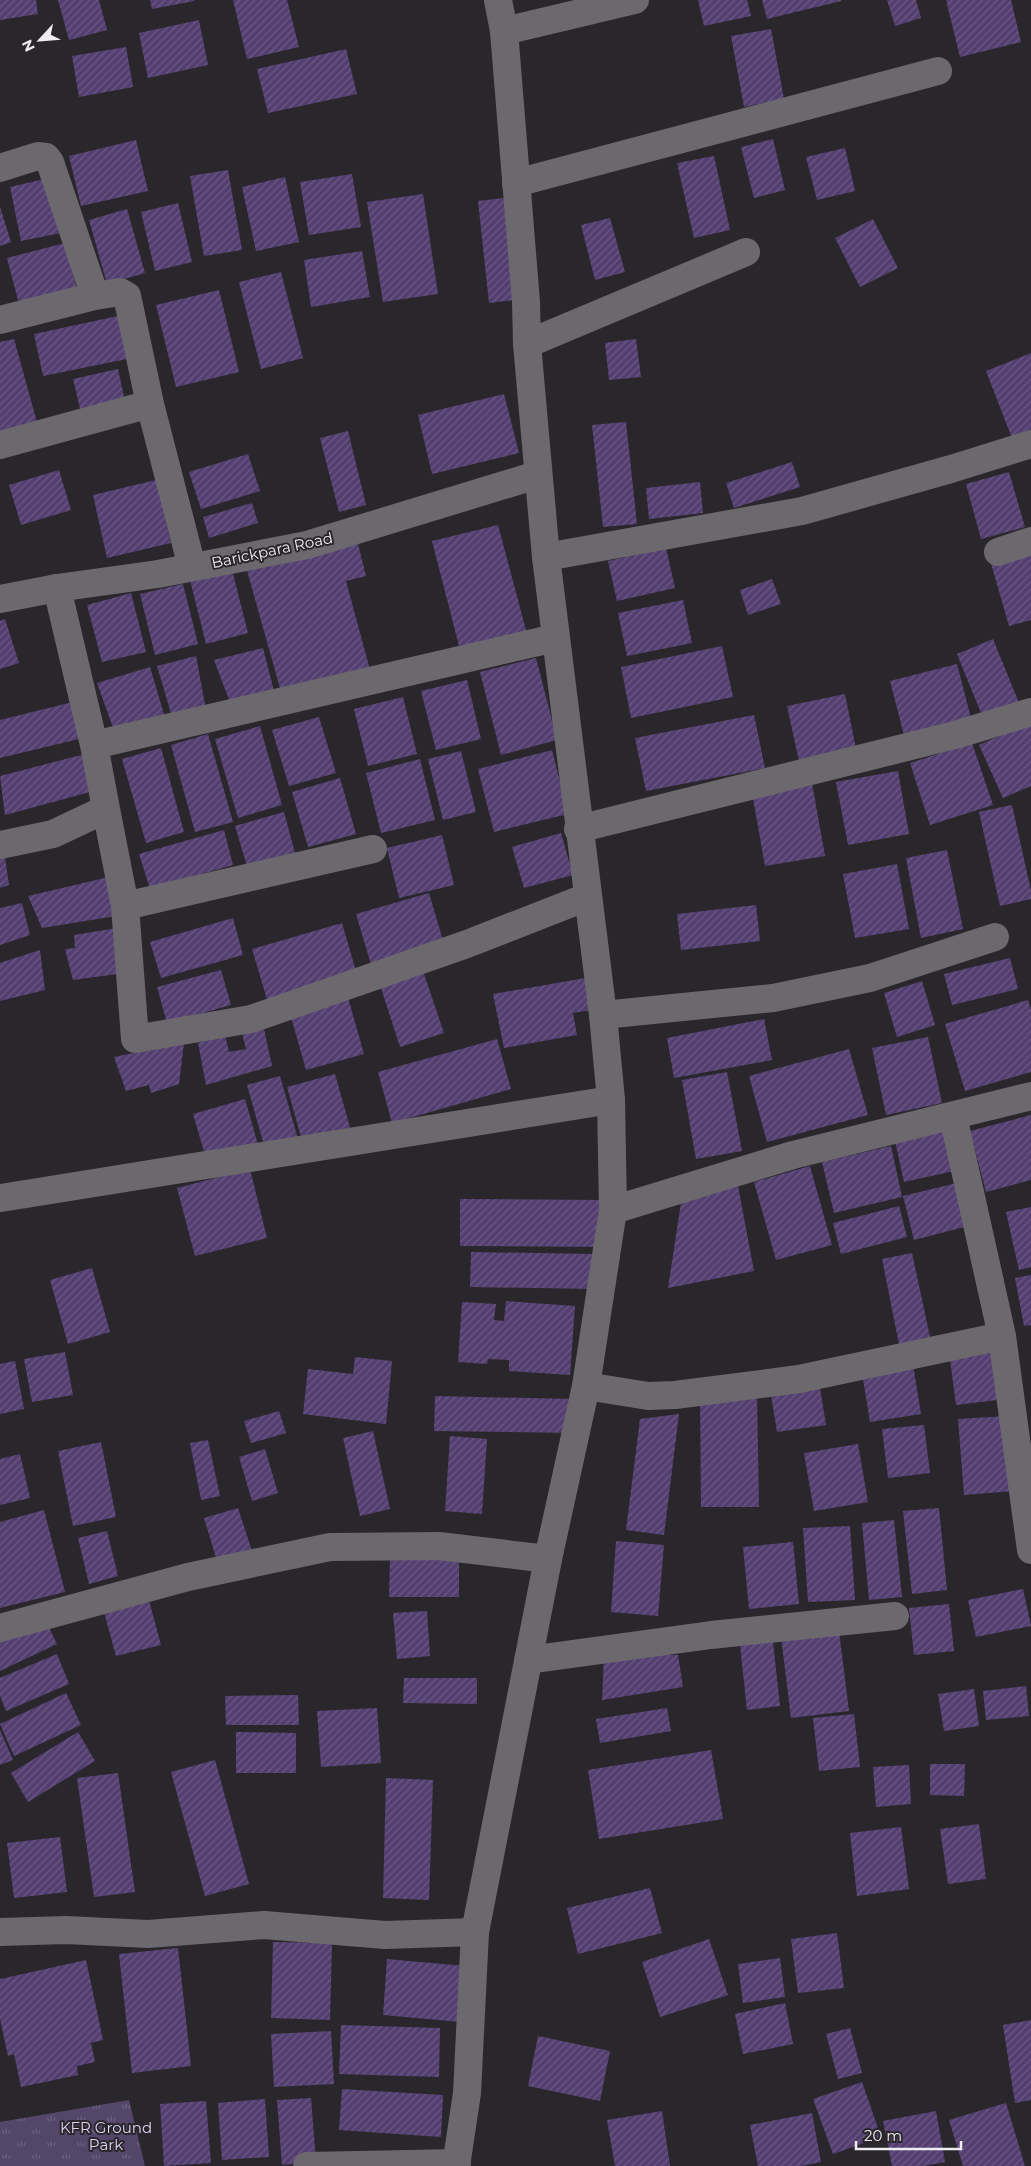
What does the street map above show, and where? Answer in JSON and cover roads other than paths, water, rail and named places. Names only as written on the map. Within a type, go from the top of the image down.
[{"type":"street","points":[[307,2166],[456,2164],[467,2093],[475,1932],[548,1559],[586,1386],[613,1210],[611,1100],[603,1015],[578,829],[537,475],[526,344],[526,302],[504,31],[498,0]]},
{"type":"street","points":[[504,31],[635,0]]},
{"type":"street","points":[[516,183],[938,71]]},
{"type":"street","points":[[0,168],[38,156],[46,157],[50,162],[95,296]]},
{"type":"street","points":[[526,344],[746,252]]},
{"type":"street","points":[[0,320],[95,296],[120,292],[127,296],[150,404],[192,567]]},
{"type":"street","points":[[0,446],[150,404]]},
{"type":"street","points":[[546,557],[802,511],[951,469],[1031,444]]},
{"type":"street","name":"Barickpara Road","points":[[0,599],[57,588],[158,574],[307,545],[537,475]]},
{"type":"street","points":[[998,552],[1031,541]]},
{"type":"street","points":[[57,588],[94,745],[125,906],[134,1039],[251,1019],[467,944],[588,897]]},
{"type":"street","points":[[94,745],[555,638]]},
{"type":"street","points":[[578,829],[955,735],[1031,712]]},
{"type":"street","points":[[0,845],[53,834],[106,809]]},
{"type":"street","points":[[125,906],[373,849]]},
{"type":"street","points":[[603,1015],[773,998],[870,978],[995,937]]},
{"type":"street","points":[[613,1210],[793,1154],[1031,1096]]},
{"type":"street","points":[[1,1198],[611,1100]]},
{"type":"street","points":[[953,1116],[1002,1336],[1031,1550]]},
{"type":"street","points":[[586,1386],[648,1396],[675,1395],[799,1379],[1002,1336]]},
{"type":"street","points":[[0,1628],[188,1577],[330,1546],[439,1546],[548,1559]]},
{"type":"street","points":[[528,1660],[711,1635],[895,1616]]},
{"type":"street","points":[[0,1932],[66,1930],[148,1934],[264,1925],[385,1935],[475,1932]]},
{"type":"park label","name":"KFR Ground Park","points":[[106,2136]]}]
